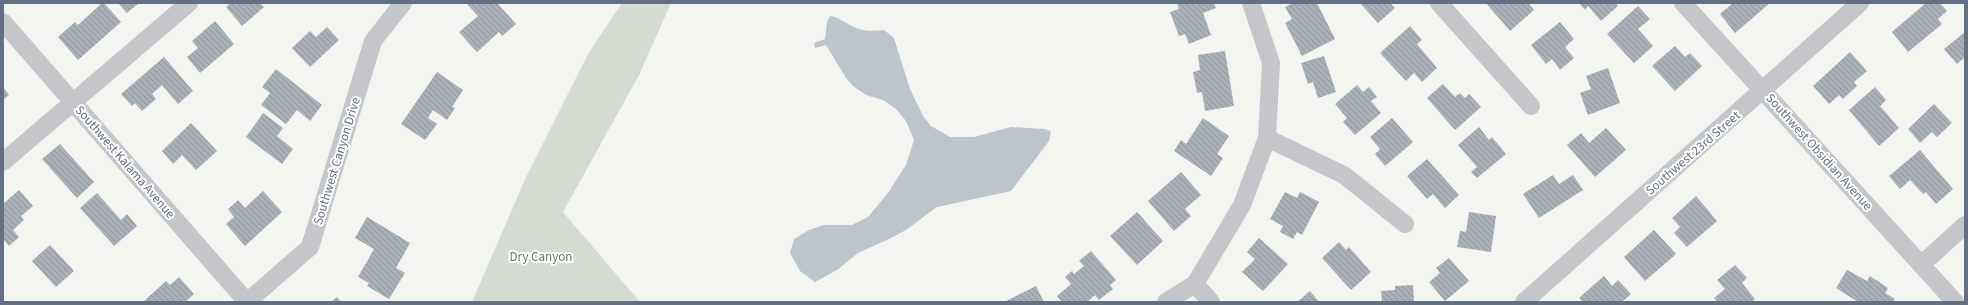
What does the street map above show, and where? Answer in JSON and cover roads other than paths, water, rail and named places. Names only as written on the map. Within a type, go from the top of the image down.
[{"type":"street","points":[[3,162],[188,3]]},
{"type":"street","name":"Southwest Canyon Drive","points":[[247,302],[310,247],[373,41],[403,3]]},
{"type":"street","points":[[1166,302],[1195,284],[1242,205],[1267,138],[1270,63],[1251,3]]},
{"type":"street","points":[[1439,3],[1531,106]]},
{"type":"street","name":"Southwest Obsidian Avenue","points":[[1683,3],[1955,302]]},
{"type":"street","name":"Southwest 23rd Street","points":[[1524,302],[1763,91],[1860,3]]},
{"type":"street","name":"Southwest Kalama Avenue","points":[[3,22],[247,302]]},
{"type":"street","points":[[1267,138],[1344,175],[1405,224]]},
{"type":"street","points":[[1922,264],[1965,225]]},
{"type":"street","points":[[1195,284],[1211,302]]},
{"type":"park label","name":"Dry Canyon","points":[[541,257]]}]
